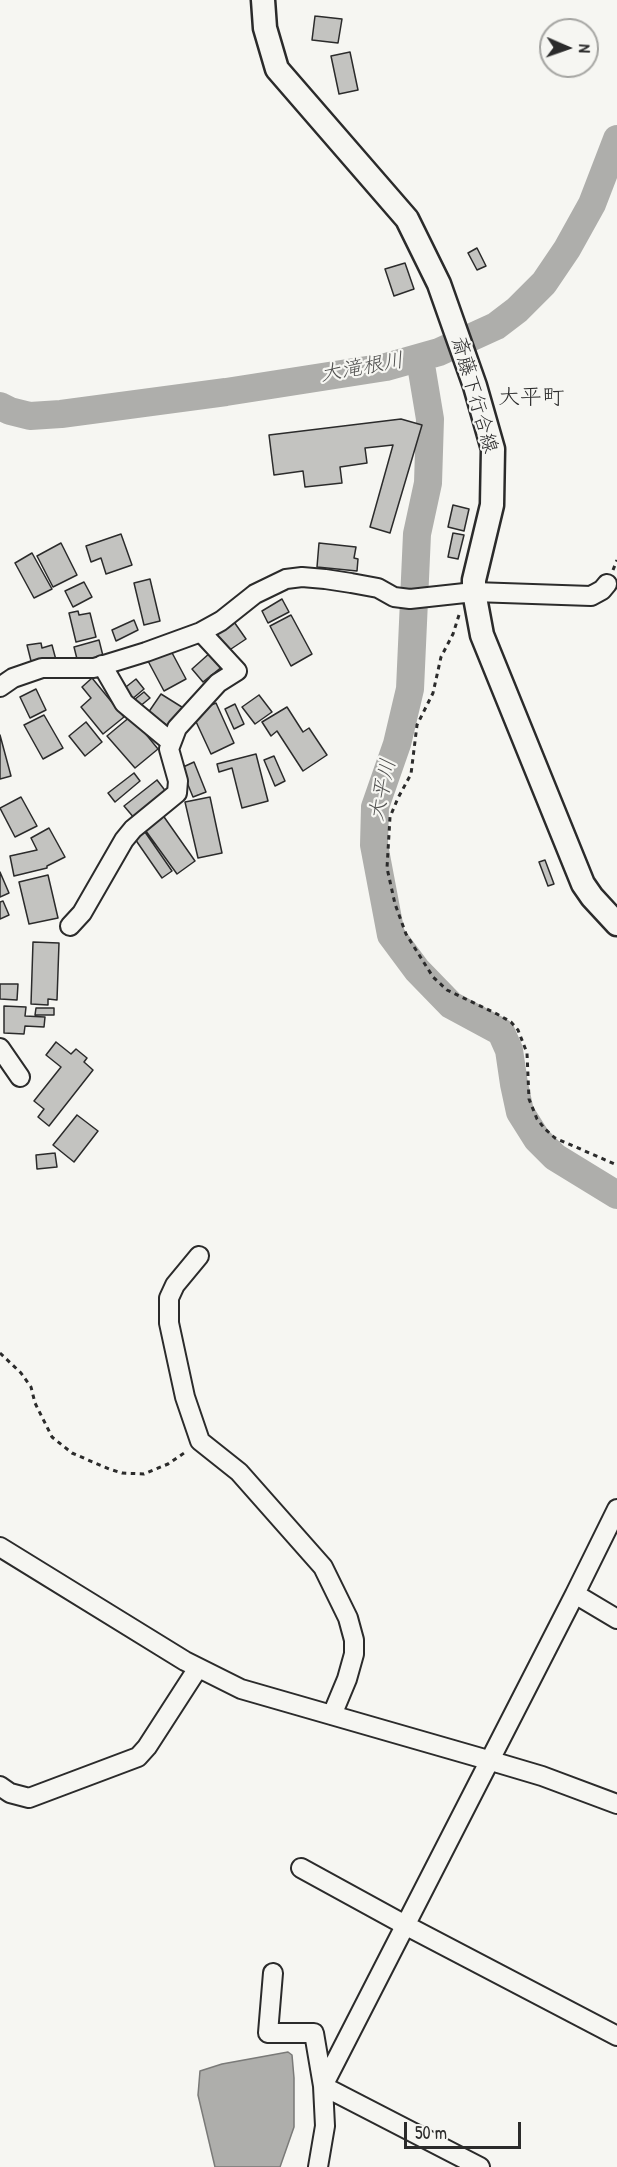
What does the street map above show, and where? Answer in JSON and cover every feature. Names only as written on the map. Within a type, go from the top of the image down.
[{"type":"main road","name":"斎藤下行合線","points":[[264,0],[265,28],[278,69],[406,219],[442,291],[475,386],[493,449],[492,505],[488,528],[469,593],[487,650],[584,884],[592,897],[617,924]]},
{"type":"street","points":[[0,687],[13,678],[42,668],[102,666],[201,632],[221,621],[255,594],[286,579],[325,579],[351,583],[378,588],[394,597],[410,599],[469,593],[591,596],[607,584]]},
{"type":"street","points":[[70,927],[82,913],[124,840],[133,829],[177,793],[178,780],[169,749],[177,728],[218,683],[237,671],[201,632]]},
{"type":"street","points":[[102,666],[124,703],[171,742]]},
{"type":"street","points":[[0,1048],[21,1077]]},
{"type":"street","points":[[199,1256],[175,1285],[169,1298],[169,1323],[192,1419],[200,1441],[239,1472],[323,1567],[348,1618],[354,1640],[354,1654],[347,1679],[332,1715]]},
{"type":"street","points":[[323,2086],[617,1509]]},
{"type":"street","points":[[0,1547],[198,1668],[241,1689],[542,1776],[617,1804]]},
{"type":"street","points":[[574,1594],[617,1619]]},
{"type":"street","points":[[0,1786],[10,1793],[29,1798],[138,1757],[147,1747],[198,1668]]},
{"type":"street","points":[[301,1868],[617,2036]]},
{"type":"street","points":[[273,1973],[268,2033],[314,2033],[323,2086],[325,2126],[318,2167]]},
{"type":"street","points":[[323,2086],[480,2167]]},
{"type":"path","points":[[469,593],[441,657],[434,693],[417,725],[411,774],[390,817],[387,868],[395,904],[406,934],[433,977],[447,990],[497,1014],[511,1022],[518,1030],[526,1053],[529,1098],[537,1119],[545,1129],[555,1138],[617,1165]]},
{"type":"path","points":[[0,1353],[21,1373],[31,1388],[35,1403],[52,1437],[72,1453],[109,1469],[135,1474],[151,1473],[200,1441]]},
{"type":"shaded area","points":[[288,2052],[292,2055],[294,2078],[294,2127],[280,2167],[215,2167],[198,2095],[200,2071],[222,2064]]},
{"type":"building","points":[[315,16],[342,19],[338,43],[312,40]]},
{"type":"building","points":[[350,52],[358,90],[339,94],[331,56]]},
{"type":"building","points":[[477,248],[486,266],[477,270],[468,253]]},
{"type":"building","points":[[405,263],[414,289],[394,296],[385,269]]},
{"type":"building","points":[[401,419],[422,425],[390,533],[370,527],[393,445],[365,448],[367,463],[340,467],[342,483],[305,487],[303,471],[274,475],[269,435]]},
{"type":"building","points":[[453,505],[469,509],[464,531],[448,527]]},
{"type":"building","points":[[453,533],[464,535],[458,559],[448,557]]},
{"type":"building","points":[[121,534],[132,565],[106,574],[101,558],[91,562],[86,546]]},
{"type":"building","points":[[61,543],[77,575],[53,587],[37,556]]},
{"type":"building","points":[[319,543],[356,547],[354,558],[358,559],[357,571],[317,567]]},
{"type":"building","points":[[32,553],[52,589],[34,598],[15,563]]},
{"type":"building","points":[[150,579],[160,621],[144,625],[134,583]]},
{"type":"building","points":[[84,582],[92,597],[73,607],[65,591]]},
{"type":"building","points":[[282,599],[289,612],[268,623],[262,611]]},
{"type":"building","points":[[78,611],[79,615],[90,613],[96,637],[76,642],[69,613]]},
{"type":"building","points":[[291,615],[312,654],[291,666],[270,626]]},
{"type":"building","points":[[232,619],[246,639],[225,653],[211,634]]},
{"type":"building","points":[[134,620],[138,630],[116,641],[112,630]]},
{"type":"building","points":[[99,640],[103,656],[78,663],[74,647]]},
{"type":"building","points":[[41,643],[42,648],[52,645],[56,660],[32,665],[27,645]]},
{"type":"building","points":[[170,649],[186,679],[164,691],[148,661]]},
{"type":"building","points":[[211,652],[223,666],[203,682],[192,669]]},
{"type":"building","points":[[92,678],[124,717],[103,734],[81,707],[91,698],[82,687]]},
{"type":"building","points":[[136,679],[144,689],[131,700],[122,690]]},
{"type":"building","points":[[36,689],[46,710],[30,718],[20,697]]},
{"type":"building","points":[[144,692],[150,698],[139,707],[134,700]]},
{"type":"building","points":[[161,694],[185,709],[173,729],[148,713]]},
{"type":"building","points":[[259,695],[272,712],[255,724],[242,707]]},
{"type":"building","points":[[216,703],[234,743],[211,754],[192,713]]},
{"type":"building","points":[[235,704],[244,724],[234,729],[225,709]]},
{"type":"building","points":[[287,707],[303,732],[309,728],[327,755],[303,771],[277,731],[271,736],[262,722]]},
{"type":"building","points":[[44,715],[63,748],[43,759],[24,725]]},
{"type":"building","points":[[131,716],[158,749],[135,768],[107,736]]},
{"type":"building","points":[[86,722],[102,742],[85,756],[69,736]]},
{"type":"building","points":[[0,735],[11,776],[0,779]]},
{"type":"building","points":[[256,754],[268,801],[242,808],[232,768],[219,772],[217,764]]},
{"type":"building","points":[[274,756],[285,781],[275,786],[264,760]]},
{"type":"building","points":[[194,762],[206,792],[193,797],[181,768]]},
{"type":"building","points":[[134,773],[140,781],[115,802],[108,793]]},
{"type":"building","points":[[157,780],[167,793],[135,819],[124,806]]},
{"type":"building","points":[[21,797],[37,826],[15,837],[0,808]]},
{"type":"building","points":[[210,797],[222,853],[198,858],[185,802]]},
{"type":"building","points":[[162,814],[195,861],[177,874],[143,827]]},
{"type":"building","points":[[49,828],[65,857],[47,868],[14,876],[10,856],[37,850],[31,838]]},
{"type":"building","points":[[145,832],[172,871],[162,878],[135,839]]},
{"type":"building","points":[[545,860],[554,884],[548,886],[539,862]]},
{"type":"building","points":[[0,872],[9,893],[0,897]]},
{"type":"building","points":[[48,875],[58,918],[29,924],[19,882]]},
{"type":"building","points":[[3,901],[9,915],[0,919],[0,902]]},
{"type":"building","points":[[33,942],[59,943],[57,1000],[48,999],[48,1005],[31,1004]]},
{"type":"building","points":[[0,984],[18,984],[17,1000],[0,999]]},
{"type":"building","points":[[4,1006],[26,1007],[25,1016],[45,1017],[44,1027],[25,1026],[24,1034],[4,1033]]},
{"type":"building","points":[[36,1008],[54,1008],[54,1015],[35,1015]]},
{"type":"building","points":[[56,1042],[71,1054],[76,1049],[87,1058],[84,1062],[93,1070],[49,1126],[38,1117],[44,1109],[34,1101],[61,1067],[46,1055]]},
{"type":"building","points":[[77,1115],[98,1131],[74,1162],[53,1145]]},
{"type":"building","points":[[55,1153],[57,1167],[37,1169],[36,1155]]},
{"type":"waterway","name":"大滝根川","points":[[0,406],[30,416],[61,414],[226,392],[386,367],[439,352],[496,326],[517,310],[544,283],[567,249],[592,204],[617,139]]},
{"type":"waterway","name":"大平川","points":[[420,359],[430,419],[428,483],[417,534],[410,689],[397,744],[375,807],[374,845],[391,935],[417,970],[451,1005],[501,1032],[509,1050],[520,1112],[537,1139],[555,1157],[617,1195]]},
{"type":"district","name":"大平町","points":[[531,398]]}]
